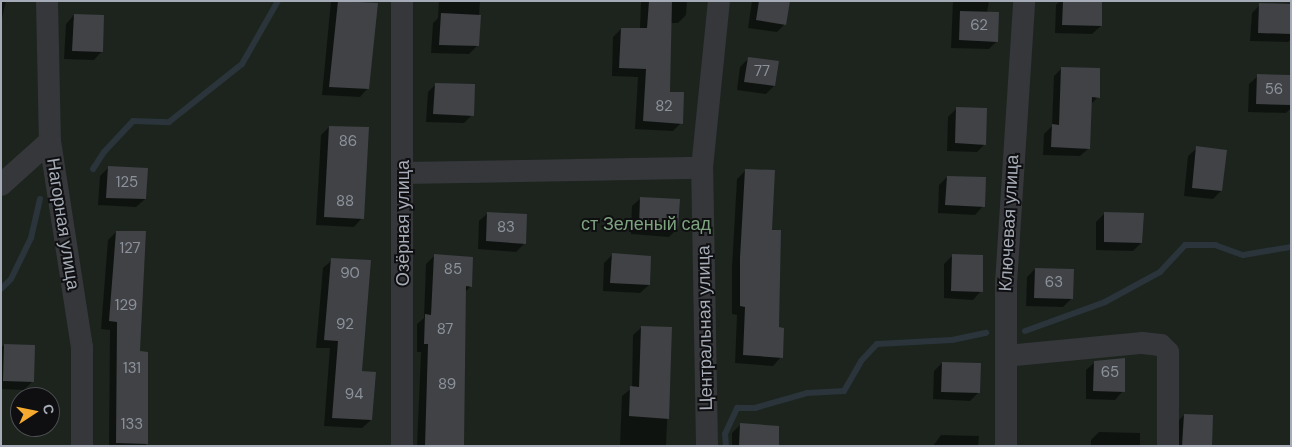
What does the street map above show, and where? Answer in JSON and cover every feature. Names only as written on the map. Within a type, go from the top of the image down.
[{"type":"street","name":"Нагорная улица","points":[[47,1],[50,141],[82,347],[82,446]]},
{"type":"street","name":"Озёрная улица","points":[[402,1],[402,446]]},
{"type":"street","name":"Центральная улица","points":[[707,446],[702,168],[719,1]]},
{"type":"street","name":"Ключевая улица","points":[[1006,446],[1006,273],[1024,1]]},
{"type":"street","points":[[1,185],[50,141]]},
{"type":"street","points":[[403,173],[702,168]]},
{"type":"street","points":[[1006,356],[1142,343],[1161,345],[1168,352],[1168,446]]},
{"type":"green space","name":"ст Зеленый сад","points":[[1,1],[1291,1],[1291,446],[1,446]]},
{"type":"building","points":[[338,1],[378,3],[369,89],[329,87]]},
{"type":"building","points":[[649,1],[672,1],[670,92],[684,92],[683,124],[643,121],[646,69],[619,68],[621,28],[647,28]]},
{"type":"building","points":[[759,1],[790,1],[786,25],[756,20]]},
{"type":"building","points":[[1063,1],[1102,1],[1102,26],[1062,25]]},
{"type":"building","points":[[1259,3],[1291,4],[1291,34],[1258,33]]},
{"type":"building","points":[[960,11],[999,12],[998,42],[959,40]]},
{"type":"building","points":[[441,13],[481,15],[479,46],[439,45]]},
{"type":"building","points":[[74,14],[104,15],[103,52],[72,51]]},
{"type":"building","points":[[748,57],[779,61],[775,86],[744,82]]},
{"type":"building","points":[[1061,67],[1100,68],[1100,98],[1092,97],[1090,149],[1051,147],[1052,124],[1059,125]]},
{"type":"building","points":[[1257,74],[1291,75],[1291,105],[1256,104]]},
{"type":"building","points":[[435,83],[475,84],[474,116],[433,114]]},
{"type":"building","points":[[956,107],[987,108],[986,145],[955,143]]},
{"type":"building","points":[[329,126],[369,127],[364,219],[324,217]]},
{"type":"building","points":[[1196,146],[1227,150],[1222,191],[1192,188]]},
{"type":"building","points":[[108,166],[148,168],[146,199],[106,198]]},
{"type":"building","points":[[745,169],[775,170],[772,230],[781,230],[779,327],[784,328],[783,358],[743,355],[745,307],[740,306],[740,258]]},
{"type":"building","points":[[947,176],[986,177],[985,207],[945,205]]},
{"type":"building","points":[[640,197],[680,199],[678,229],[639,227]]},
{"type":"building","points":[[487,212],[527,214],[526,244],[486,241]]},
{"type":"building","points":[[1104,212],[1144,213],[1142,243],[1104,242]]},
{"type":"building","points":[[116,231],[146,231],[140,351],[148,352],[148,444],[116,443],[117,322],[109,321]]},
{"type":"building","points":[[612,253],[651,256],[650,285],[610,283]]},
{"type":"building","points":[[434,254],[473,257],[472,287],[466,286],[464,446],[425,446],[428,344],[424,344],[425,314],[431,315]]},
{"type":"building","points":[[952,254],[983,255],[983,292],[951,291]]},
{"type":"building","points":[[331,258],[371,260],[362,371],[376,372],[372,420],[332,418],[338,341],[324,340]]},
{"type":"building","points":[[1035,268],[1074,269],[1073,299],[1034,298]]},
{"type":"building","points":[[641,326],[672,327],[669,419],[629,416],[630,386],[639,387]]},
{"type":"building","points":[[4,344],[35,345],[34,382],[3,381]]},
{"type":"building","points":[[1125,358],[1125,392],[1093,391],[1094,361]]},
{"type":"building","points":[[942,362],[981,363],[980,393],[941,392]]},
{"type":"building","points":[[1184,414],[1213,415],[1212,446],[1182,446]]},
{"type":"building","points":[[740,423],[779,426],[779,446],[739,446]]},
{"type":"waterway","points":[[93,169],[104,152],[133,121],[169,122],[242,64],[278,1]]},
{"type":"waterway","points":[[1,289],[11,279],[31,238],[40,199]]},
{"type":"waterway","points":[[1025,331],[1105,302],[1160,272],[1185,245],[1215,245],[1243,255],[1291,247]]},
{"type":"waterway","points":[[726,446],[725,434],[737,408],[755,408],[807,393],[844,391],[861,361],[877,344],[952,340],[986,333]]}]
